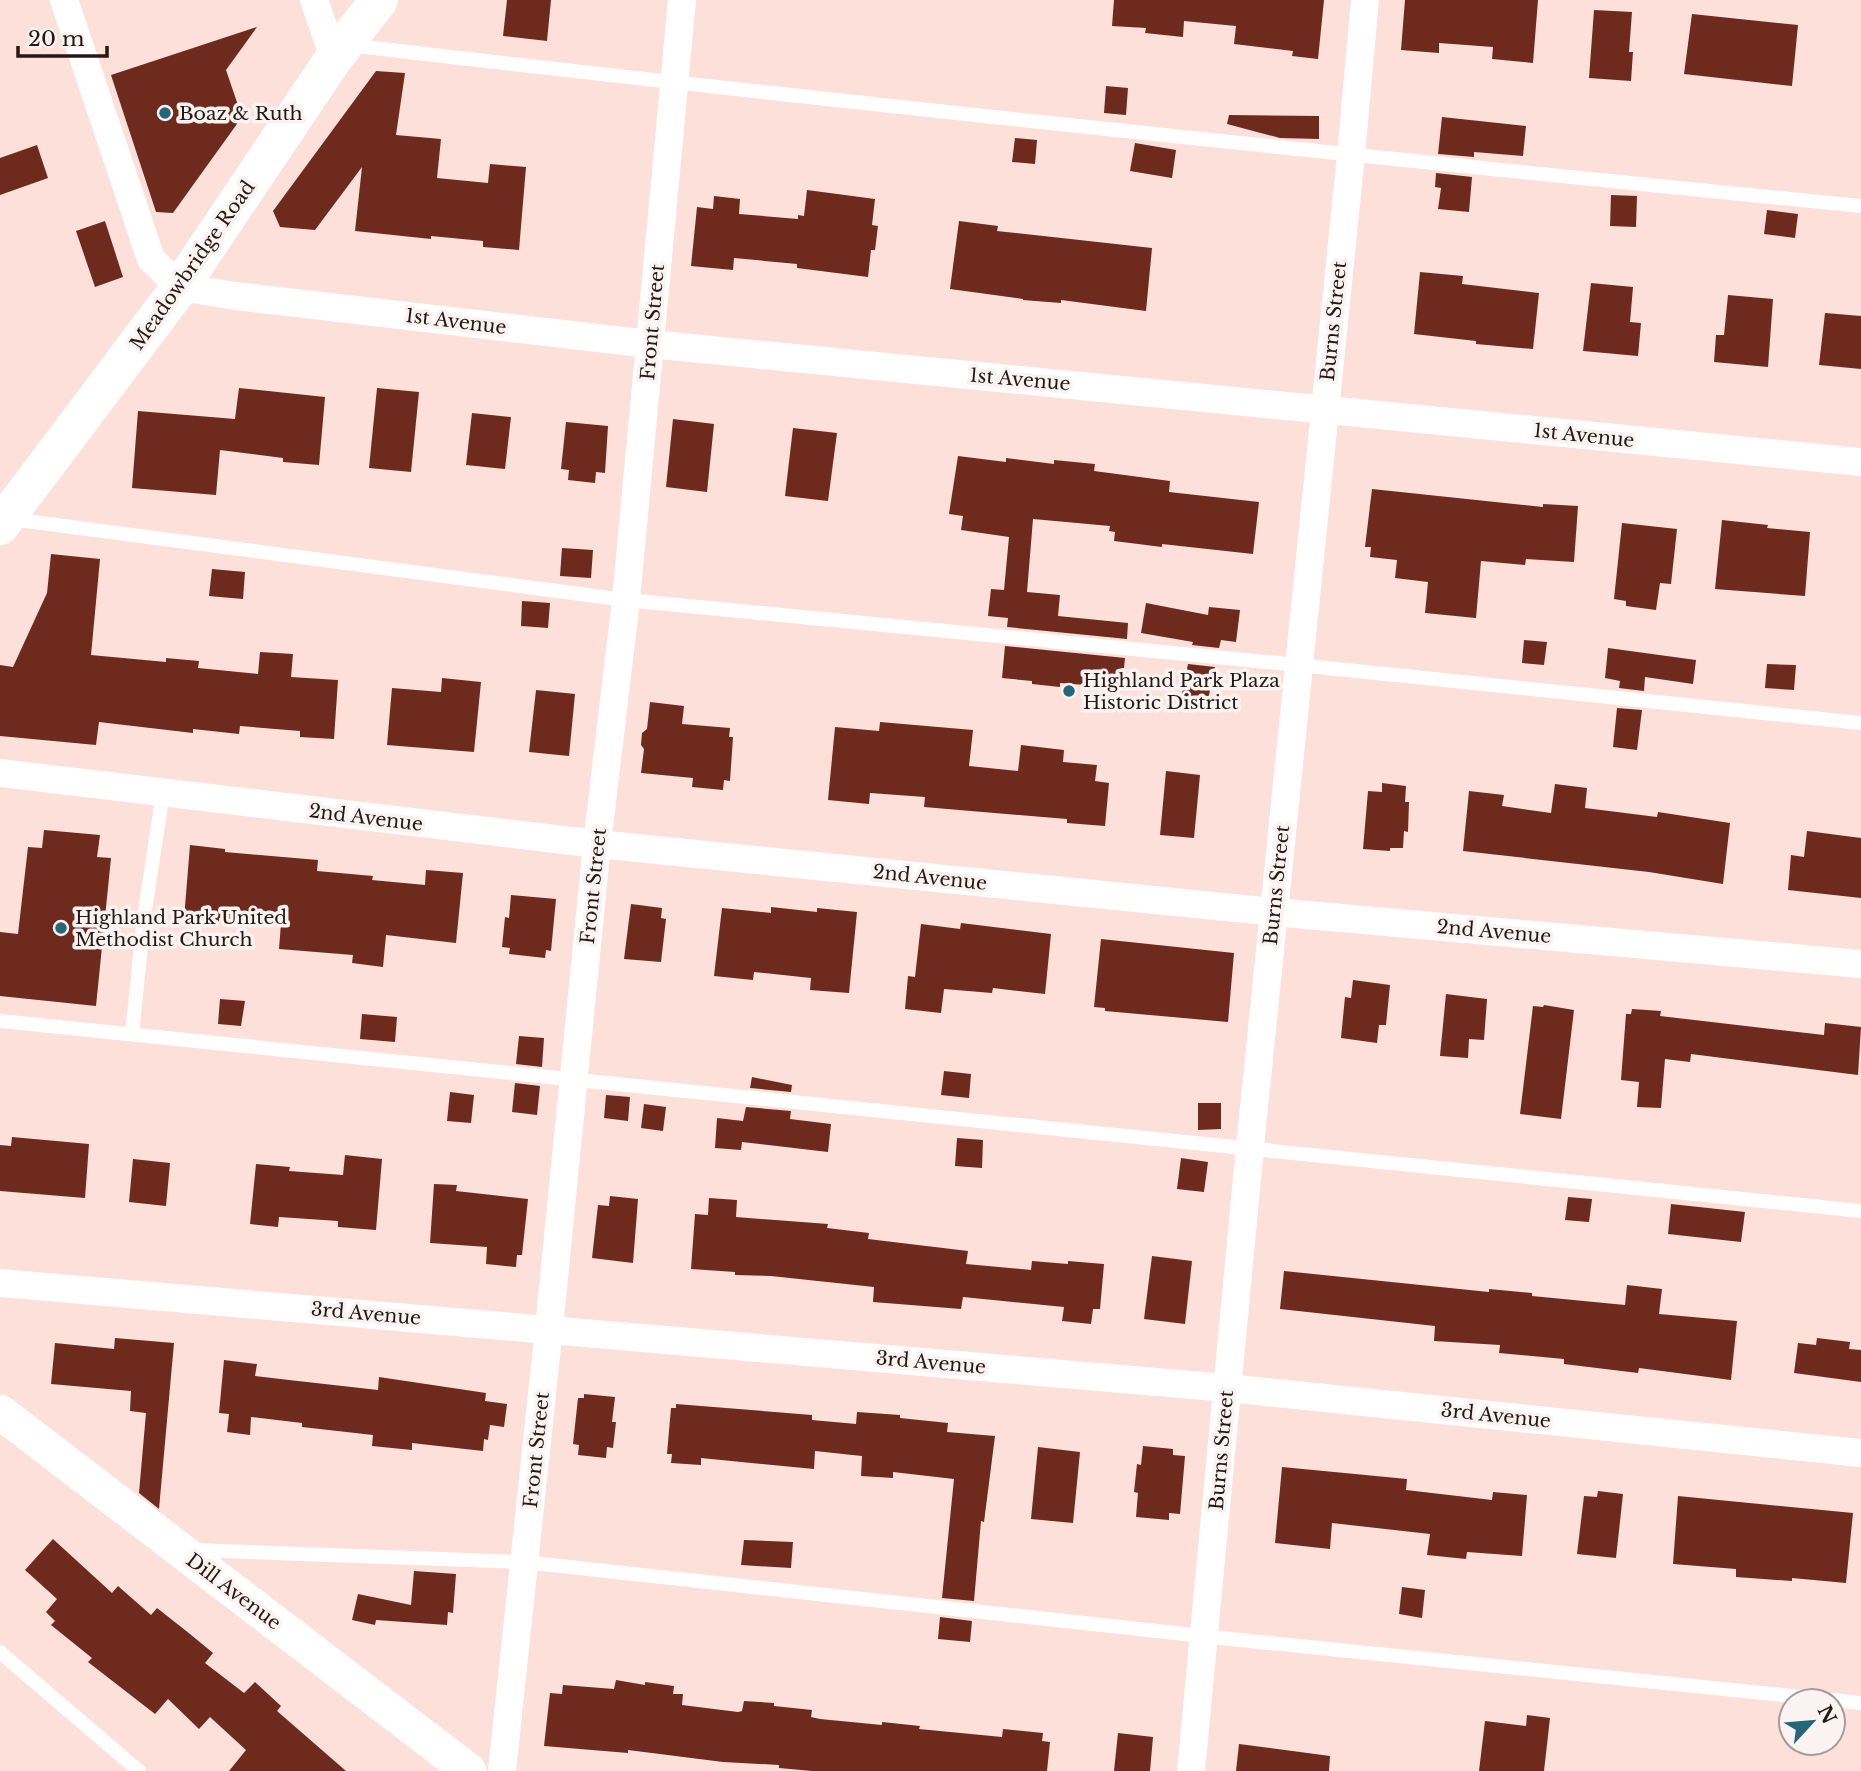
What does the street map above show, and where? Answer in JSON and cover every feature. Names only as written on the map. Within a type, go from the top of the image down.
[{"type":"main road","name":"Meadowbridge Road","points":[[3,522],[180,287],[340,51],[379,0]]},
{"type":"street","points":[[64,0],[150,259],[180,287]]},
{"type":"street","points":[[314,0],[340,51]]},
{"type":"street","name":"Front Street","points":[[502,1771],[597,844],[626,600],[682,0]]},
{"type":"street","name":"Burns Street","points":[[1191,1771],[1250,1147],[1365,0]]},
{"type":"street","name":"1st Avenue","points":[[180,287],[235,296],[650,344],[1861,462]]},
{"type":"street","name":"2nd Avenue","points":[[0,774],[597,844],[1274,912],[1861,964]]},
{"type":"street","name":"3rd Avenue","points":[[0,1283],[1227,1388],[1861,1453]]},
{"type":"street","name":"Dill Avenue","points":[[0,1412],[469,1771]]},
{"type":"lane","points":[[340,51],[1861,206]]},
{"type":"lane","points":[[3,522],[626,600],[1861,723]]},
{"type":"lane","points":[[132,1034],[144,917],[163,793]]},
{"type":"lane","points":[[0,1021],[1861,1211]]},
{"type":"lane","points":[[180,1550],[524,1562],[1204,1636],[1861,1703]]},
{"type":"lane","points":[[0,1652],[139,1771]]},
{"type":"building","points":[[507,0],[551,0],[547,41],[503,36]]},
{"type":"building","points":[[1114,0],[1324,0],[1318,59],[1292,56],[1293,51],[1234,44],[1236,26],[1184,21],[1183,37],[1145,33],[1146,28],[1112,26]]},
{"type":"building","points":[[1405,0],[1538,0],[1533,63],[1492,59],[1493,47],[1439,43],[1439,53],[1401,50]]},
{"type":"building","points":[[1594,10],[1632,12],[1629,52],[1633,52],[1631,81],[1589,78]]},
{"type":"building","points":[[1692,14],[1798,25],[1792,86],[1684,74]]},
{"type":"building","name":"Boaz & Ruth","points":[[257,27],[226,70],[242,117],[173,213],[156,212],[111,75]]},
{"type":"building","points":[[376,71],[405,73],[396,135],[441,139],[437,178],[488,183],[490,164],[526,167],[519,250],[483,247],[483,241],[355,231],[362,167],[315,230],[280,227],[273,211]]},
{"type":"building","points":[[1106,86],[1128,88],[1126,115],[1104,113]]},
{"type":"building","points":[[1229,115],[1319,116],[1319,139],[1280,138],[1227,124]]},
{"type":"building","points":[[1442,117],[1526,126],[1523,156],[1474,152],[1474,157],[1438,154]]},
{"type":"building","points":[[1015,138],[1037,140],[1035,164],[1012,162]]},
{"type":"building","points":[[1135,143],[1176,150],[1172,178],[1130,171]]},
{"type":"building","points":[[37,145],[48,178],[0,195],[0,158]]},
{"type":"building","points":[[1436,173],[1472,177],[1469,212],[1438,209],[1441,188],[1435,187]]},
{"type":"building","points":[[807,190],[875,199],[872,225],[878,226],[875,250],[871,250],[868,277],[797,268],[797,264],[734,258],[733,270],[691,266],[697,207],[713,209],[714,196],[740,199],[739,214],[798,219],[798,215],[804,216]]},
{"type":"building","points":[[1611,195],[1637,196],[1636,227],[1610,226]]},
{"type":"building","points":[[1767,210],[1798,214],[1795,238],[1764,234]]},
{"type":"building","points":[[105,221],[123,277],[95,287],[76,231]]},
{"type":"building","points":[[959,221],[998,226],[997,231],[1152,248],[1146,311],[1061,300],[1061,303],[1023,300],[950,289]]},
{"type":"building","points":[[1420,272],[1463,276],[1462,284],[1539,293],[1533,349],[1476,344],[1476,341],[1414,334]]},
{"type":"building","points":[[1591,283],[1633,287],[1630,322],[1641,323],[1638,356],[1583,351]]},
{"type":"building","points":[[1728,295],[1773,299],[1768,367],[1714,362],[1716,335],[1724,335]]},
{"type":"building","points":[[1825,313],[1861,316],[1861,369],[1819,365]]},
{"type":"building","points":[[239,388],[325,397],[319,465],[283,462],[283,458],[220,450],[216,495],[132,488],[138,411],[235,419]]},
{"type":"building","points":[[377,388],[419,392],[411,472],[369,468]]},
{"type":"building","points":[[472,413],[511,417],[505,469],[466,465]]},
{"type":"building","points":[[673,419],[714,424],[707,492],[666,487]]},
{"type":"building","points":[[566,422],[608,426],[605,473],[596,472],[595,483],[568,480],[569,470],[561,469]]},
{"type":"building","points":[[793,428],[837,433],[828,501],[785,496]]},
{"type":"building","points":[[958,456],[1006,462],[1006,458],[1054,464],[1054,460],[1095,464],[1094,471],[1170,481],[1169,492],[1259,502],[1253,554],[1114,541],[1115,532],[1109,531],[1110,526],[1033,519],[1027,592],[1060,595],[1058,616],[1128,623],[1127,639],[1007,627],[1008,618],[988,616],[991,589],[1004,590],[1009,537],[961,530],[963,516],[949,514]]},
{"type":"building","points":[[1372,489],[1543,507],[1543,504],[1578,506],[1574,562],[1526,559],[1525,565],[1481,561],[1476,618],[1425,613],[1428,582],[1395,578],[1397,560],[1370,557],[1371,547],[1365,547]]},
{"type":"building","points":[[1722,520],[1810,532],[1805,596],[1715,589]]},
{"type":"building","points":[[1622,523],[1677,529],[1671,584],[1660,583],[1656,610],[1626,606],[1626,601],[1614,599]]},
{"type":"building","points":[[562,548],[593,550],[591,578],[560,576]]},
{"type":"building","points":[[51,554],[100,559],[91,655],[166,662],[166,658],[199,661],[198,668],[258,674],[260,652],[293,654],[291,677],[338,680],[334,739],[300,737],[300,731],[240,726],[239,734],[193,729],[193,733],[99,722],[96,745],[0,736],[0,665],[13,667],[47,593]]},
{"type":"building","points":[[212,569],[245,572],[243,599],[209,596]]},
{"type":"building","points":[[522,601],[550,603],[548,628],[521,626]]},
{"type":"building","points":[[1146,603],[1208,615],[1209,607],[1240,610],[1236,642],[1221,640],[1219,648],[1192,645],[1193,642],[1141,633]]},
{"type":"building","points":[[1524,640],[1547,642],[1544,665],[1522,663]]},
{"type":"building","points":[[1005,646],[1125,658],[1122,688],[1060,683],[1060,687],[1002,678]]},
{"type":"building","points":[[1608,648],[1696,660],[1693,684],[1645,677],[1644,691],[1619,688],[1620,681],[1605,678]]},
{"type":"building","points":[[1188,664],[1215,667],[1207,704],[1181,699]]},
{"type":"building","points":[[1767,664],[1796,665],[1794,690],[1765,688]]},
{"type":"building","points":[[442,678],[481,682],[474,752],[387,745],[392,688],[441,692]]},
{"type":"building","points":[[536,690],[575,694],[569,756],[529,752]]},
{"type":"building","points":[[650,702],[684,706],[682,724],[730,728],[729,737],[733,737],[730,781],[724,780],[723,790],[692,787],[693,778],[641,773],[644,749],[641,745],[642,733],[647,729]]},
{"type":"building","points":[[1617,708],[1642,710],[1637,750],[1613,747]]},
{"type":"building","points":[[880,722],[973,730],[969,766],[1018,771],[1021,745],[1064,750],[1063,762],[1097,765],[1095,781],[1109,783],[1105,826],[1067,823],[1067,819],[924,807],[925,797],[870,793],[869,804],[828,800],[835,727],[879,731]]},
{"type":"building","points":[[1166,771],[1200,775],[1194,838],[1160,835]]},
{"type":"building","points":[[1382,783],[1406,786],[1405,802],[1409,802],[1408,832],[1404,831],[1403,848],[1390,848],[1390,851],[1363,849],[1368,791],[1382,792]]},
{"type":"building","points":[[1555,784],[1587,788],[1585,808],[1657,817],[1658,812],[1730,823],[1723,884],[1649,872],[1463,851],[1469,791],[1504,795],[1502,806],[1551,813]]},
{"type":"building","name":"Highland Park United Methodist Church","points":[[44,830],[100,835],[97,857],[111,858],[96,1006],[0,996],[0,932],[18,934],[28,847],[42,848]]},
{"type":"building","points":[[1807,831],[1861,838],[1861,898],[1788,890],[1791,855],[1804,857]]},
{"type":"building","points":[[190,845],[225,849],[225,852],[318,860],[317,871],[373,876],[372,880],[425,885],[426,870],[463,873],[456,943],[386,935],[383,967],[352,963],[353,955],[279,949],[281,923],[219,918],[219,922],[184,919]]},
{"type":"building","points":[[511,895],[556,899],[551,951],[546,950],[545,958],[509,954],[510,948],[502,947],[505,917],[509,918]]},
{"type":"building","points":[[631,904],[662,908],[661,918],[666,919],[661,962],[624,959]]},
{"type":"building","points":[[771,907],[817,912],[817,908],[857,912],[849,993],[810,990],[811,978],[754,972],[753,980],[714,976],[722,908],[771,913]]},
{"type":"building","points":[[961,923],[1051,934],[1045,994],[993,988],[992,993],[944,989],[941,1013],[905,1009],[908,976],[915,977],[921,924],[960,929]]},
{"type":"building","points":[[1101,939],[1234,953],[1228,1022],[1105,1011],[1105,1008],[1094,1007]]},
{"type":"building","points":[[1353,980],[1390,985],[1386,1025],[1379,1025],[1377,1043],[1341,1038],[1345,997],[1351,998]]},
{"type":"building","points":[[1446,994],[1487,999],[1484,1040],[1469,1039],[1468,1058],[1440,1056]]},
{"type":"building","points":[[220,999],[245,1001],[241,1026],[218,1024]]},
{"type":"building","points":[[1533,1006],[1574,1010],[1561,1119],[1520,1114]]},
{"type":"building","points":[[1632,1009],[1661,1011],[1660,1016],[1824,1035],[1825,1023],[1861,1027],[1858,1075],[1691,1054],[1690,1062],[1665,1059],[1661,1108],[1637,1107],[1639,1082],[1621,1080],[1626,1014],[1631,1014]]},
{"type":"building","points":[[362,1014],[397,1017],[395,1042],[360,1039]]},
{"type":"building","points":[[519,1036],[544,1038],[542,1067],[516,1064]]},
{"type":"building","points":[[944,1071],[971,1074],[969,1098],[941,1095]]},
{"type":"building","points":[[752,1077],[792,1085],[791,1092],[750,1088]]},
{"type":"building","points":[[515,1083],[540,1086],[537,1115],[512,1112]]},
{"type":"building","points":[[450,1092],[474,1095],[471,1123],[447,1121]]},
{"type":"building","points":[[606,1095],[630,1097],[628,1121],[604,1118]]},
{"type":"building","points":[[1198,1103],[1221,1103],[1221,1129],[1198,1130]]},
{"type":"building","points":[[644,1104],[666,1107],[663,1131],[641,1128]]},
{"type":"building","points":[[746,1107],[791,1111],[790,1119],[831,1124],[828,1152],[742,1142],[741,1150],[715,1148],[717,1118],[743,1121]]},
{"type":"building","points":[[12,1137],[89,1144],[85,1198],[0,1191],[0,1145],[11,1146]]},
{"type":"building","points":[[957,1138],[983,1140],[982,1168],[955,1166]]},
{"type":"building","points":[[345,1155],[382,1159],[376,1230],[338,1227],[338,1221],[279,1217],[278,1227],[250,1224],[256,1164],[290,1167],[289,1171],[343,1175]]},
{"type":"building","points":[[1181,1158],[1208,1162],[1204,1192],[1177,1189]]},
{"type":"building","points":[[133,1159],[170,1163],[166,1206],[129,1202]]},
{"type":"building","points":[[434,1184],[457,1185],[456,1191],[528,1199],[522,1255],[517,1255],[516,1267],[486,1264],[487,1247],[430,1243]]},
{"type":"building","points":[[610,1196],[638,1199],[633,1263],[592,1258],[598,1205],[609,1206]]},
{"type":"building","points":[[1568,1197],[1592,1199],[1589,1222],[1565,1220]]},
{"type":"building","points":[[709,1198],[737,1200],[736,1217],[828,1224],[827,1228],[869,1233],[868,1239],[968,1251],[966,1264],[1031,1270],[1032,1261],[1104,1264],[1100,1309],[1093,1309],[1091,1324],[1062,1321],[1064,1307],[963,1297],[961,1309],[873,1302],[874,1287],[691,1269],[695,1214],[708,1215]]},
{"type":"building","points":[[1671,1204],[1745,1212],[1741,1242],[1668,1234]]},
{"type":"building","points":[[1152,1256],[1192,1261],[1185,1324],[1144,1319]]},
{"type":"building","points":[[1284,1271],[1489,1292],[1489,1289],[1532,1293],[1532,1296],[1625,1305],[1627,1285],[1662,1289],[1659,1314],[1737,1321],[1731,1380],[1639,1368],[1638,1373],[1564,1364],[1564,1359],[1499,1353],[1500,1345],[1434,1341],[1435,1326],[1280,1309]]},
{"type":"building","points":[[115,1338],[174,1343],[159,1509],[139,1493],[146,1413],[130,1411],[131,1391],[51,1384],[55,1343],[114,1349]]},
{"type":"building","points":[[1817,1338],[1850,1342],[1849,1349],[1861,1350],[1861,1382],[1794,1373],[1798,1343],[1816,1345]]},
{"type":"building","points":[[224,1360],[257,1364],[255,1376],[378,1390],[379,1377],[486,1393],[485,1401],[507,1404],[504,1427],[490,1425],[488,1440],[484,1439],[483,1451],[412,1443],[412,1450],[372,1446],[373,1435],[302,1427],[302,1423],[251,1417],[250,1435],[227,1432],[229,1414],[219,1413]]},
{"type":"building","points":[[584,1394],[615,1397],[613,1448],[607,1447],[606,1458],[578,1455],[579,1445],[573,1444],[578,1398],[584,1398]]},
{"type":"building","points":[[676,1404],[812,1415],[812,1420],[856,1424],[857,1412],[900,1415],[900,1418],[948,1423],[947,1432],[995,1436],[984,1522],[981,1521],[974,1601],[942,1598],[954,1479],[893,1472],[893,1478],[861,1476],[862,1456],[815,1451],[814,1469],[701,1458],[701,1465],[671,1463],[672,1454],[667,1454],[671,1408],[676,1408]]},
{"type":"building","points":[[1143,1446],[1173,1449],[1173,1455],[1185,1456],[1180,1514],[1169,1513],[1169,1520],[1136,1517],[1138,1493],[1134,1492],[1137,1464],[1141,1465]]},
{"type":"building","points":[[1038,1447],[1080,1452],[1073,1523],[1031,1519]]},
{"type":"building","points":[[1282,1467],[1407,1479],[1406,1490],[1492,1500],[1493,1492],[1527,1495],[1522,1556],[1467,1552],[1466,1559],[1427,1555],[1430,1534],[1332,1523],[1330,1549],[1275,1543]]},
{"type":"building","points":[[1598,1491],[1623,1494],[1616,1558],[1577,1554],[1584,1496],[1597,1497]]},
{"type":"building","points":[[1678,1496],[1853,1513],[1846,1583],[1736,1577],[1736,1569],[1673,1564]]},
{"type":"building","points":[[53,1539],[112,1593],[118,1586],[151,1615],[157,1608],[190,1634],[213,1653],[205,1663],[244,1693],[255,1682],[281,1706],[277,1711],[346,1771],[229,1771],[246,1750],[210,1717],[199,1729],[168,1699],[155,1714],[88,1662],[92,1658],[51,1625],[55,1621],[46,1612],[57,1599],[25,1570]]},
{"type":"building","points":[[744,1540],[793,1542],[791,1568],[741,1565]]},
{"type":"building","points":[[414,1571],[456,1574],[453,1613],[448,1612],[447,1625],[376,1620],[375,1625],[352,1620],[358,1594],[411,1605]]},
{"type":"building","points":[[1402,1587],[1425,1590],[1422,1618],[1399,1614]]},
{"type":"building","points":[[940,1617],[972,1621],[970,1642],[938,1639]]},
{"type":"building","points":[[616,1680],[674,1686],[673,1694],[683,1694],[682,1705],[738,1712],[742,1711],[744,1701],[774,1703],[774,1706],[812,1710],[811,1717],[820,1719],[882,1725],[882,1722],[920,1726],[919,1729],[1002,1737],[1003,1729],[1043,1733],[1042,1741],[1050,1742],[1047,1771],[812,1771],[779,1768],[779,1765],[723,1762],[628,1750],[628,1753],[544,1746],[550,1693],[562,1694],[563,1685],[614,1689]]},
{"type":"building","points":[[1527,1715],[1550,1718],[1544,1771],[1479,1771],[1485,1721],[1526,1726]]},
{"type":"building","points":[[1118,1733],[1153,1737],[1150,1771],[1114,1771]]},
{"type":"building","points":[[1239,1744],[1330,1756],[1329,1771],[1236,1771]]},
{"type":"place","name":"Boaz & Ruth","points":[[165,113]]},
{"type":"place","name":"Highland Park Plaza Historic District","points":[[1069,691]]},
{"type":"place","name":"Highland Park United Methodist Church","points":[[61,928]]}]
